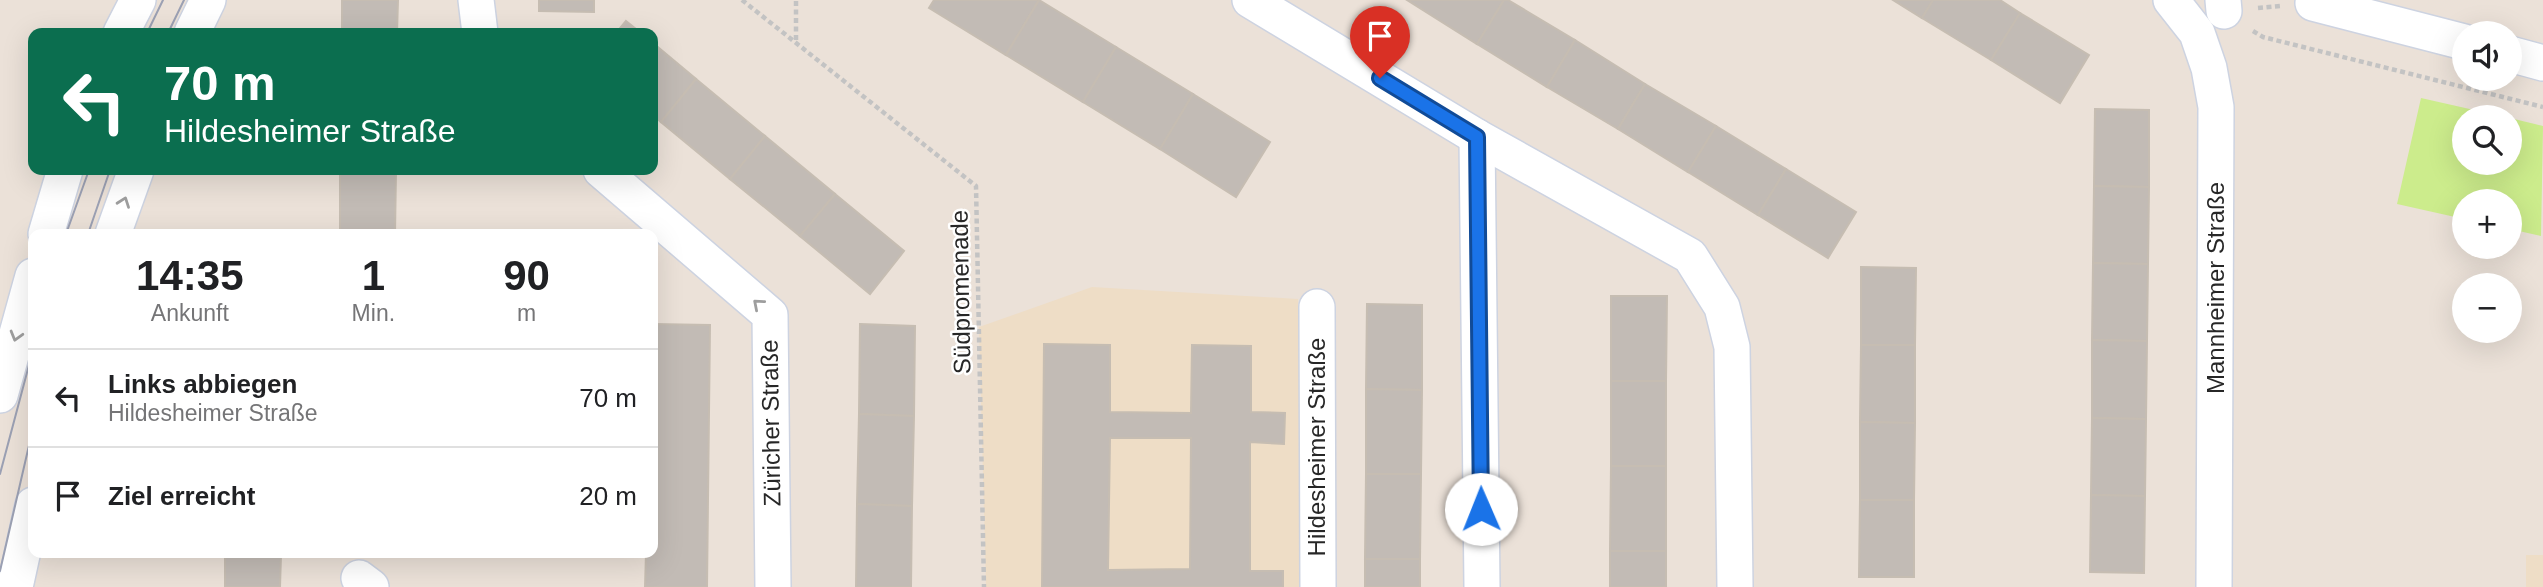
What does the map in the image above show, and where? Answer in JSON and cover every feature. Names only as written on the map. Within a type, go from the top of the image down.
[{"type":"street","points":[[124,28],[138,0]]},
{"type":"street","points":[[194,28],[208,0]]},
{"type":"street","points":[[477,0],[480,28]]},
{"type":"street","points":[[1250,0],[1477,137],[1690,256],[1722,307],[1732,347],[1735,587]]},
{"type":"street","name":"Mannheimer Straße","points":[[2171,0],[2197,33],[2209,68],[2216,107],[2214,587]]},
{"type":"street","points":[[2312,3],[2452,39]]},
{"type":"street","points":[[2522,57],[2543,63]]},
{"type":"street","points":[[1477,137],[1482,587]]},
{"type":"street","points":[[47,229],[64,175]]},
{"type":"street","points":[[115,229],[134,175]]},
{"type":"street","name":"Züricher Straße","points":[[607,175],[770,315],[773,587]]},
{"type":"street","points":[[0,395],[28,294]]},
{"type":"street","name":"Hildesheimer Straße","points":[[1317,307],[1318,587]]},
{"type":"street","points":[[15,587],[28,524]]},
{"type":"path","name":"Südpromenade","points":[[742,0],[976,186],[984,587]]},
{"type":"path","points":[[796,0],[796,41]]},
{"type":"path","points":[[2223,6],[2263,37],[2543,107]]},
{"type":"shaded area","points":[[1092,287],[1298,299],[1302,587],[986,587],[979,327]]},
{"type":"shaded area","points":[[2526,555],[2543,555],[2543,587],[2526,587]]},
{"type":"green space","points":[[2421,98],[2452,105],[2452,175],[2522,175],[2522,121],[2543,126],[2541,236],[2522,232],[2522,189],[2452,189],[2452,216],[2397,204]]},
{"type":"building","points":[[342,0],[398,0],[397,28],[342,28]]},
{"type":"building","points":[[539,0],[594,0],[594,12],[539,11]]},
{"type":"building","points":[[934,0],[1039,0],[1006,55],[929,8]]},
{"type":"building","points":[[1039,0],[1116,47],[1083,102],[1006,55]]},
{"type":"building","points":[[1407,0],[1504,0],[1477,44]]},
{"type":"building","points":[[1504,0],[1575,40],[1547,87],[1477,44]]},
{"type":"building","points":[[1893,0],[1933,0],[1922,18]]},
{"type":"building","points":[[1933,0],[2000,0],[2020,13],[1991,60],[1922,18]]},
{"type":"building","points":[[2020,13],[2089,55],[2060,103],[1991,60]]},
{"type":"building","points":[[626,21],[635,28],[620,28]]},
{"type":"building","points":[[1575,40],[1645,84],[1618,129],[1547,87]]},
{"type":"building","points":[[658,47],[696,79],[661,122],[658,119]]},
{"type":"building","points":[[1116,47],[1193,94],[1160,149],[1083,102]]},
{"type":"building","points":[[696,79],[765,136],[730,179],[661,122]]},
{"type":"building","points":[[1645,84],[1716,126],[1688,172],[1618,129]]},
{"type":"building","points":[[1193,94],[1270,142],[1236,197],[1160,149]]},
{"type":"building","points":[[2095,109],[2149,110],[2149,187],[2094,186]]},
{"type":"building","points":[[1716,126],[1786,169],[1758,215],[1688,172]]},
{"type":"building","points":[[765,136],[835,194],[800,236],[730,179]]},
{"type":"building","points":[[1786,169],[1856,212],[1828,258],[1758,215]]},
{"type":"building","points":[[340,175],[396,175],[395,229],[340,229]]},
{"type":"building","points":[[2094,186],[2149,187],[2148,264],[2093,263]]},
{"type":"building","points":[[835,194],[904,251],[870,294],[800,236]]},
{"type":"building","points":[[2093,263],[2148,264],[2147,341],[2092,340]]},
{"type":"building","points":[[1861,267],[1916,268],[1915,345],[1861,345]]},
{"type":"building","points":[[1611,296],[1667,296],[1666,381],[1611,381]]},
{"type":"building","points":[[1367,304],[1422,305],[1422,390],[1366,389]]},
{"type":"building","points":[[658,324],[710,325],[707,587],[645,587],[646,558],[658,558]]},
{"type":"building","points":[[860,324],[915,326],[914,416],[859,414]]},
{"type":"building","points":[[2092,340],[2147,341],[2146,419],[2092,418]]},
{"type":"building","points":[[1044,344],[1110,345],[1110,412],[1191,413],[1192,345],[1251,346],[1251,412],[1285,413],[1284,444],[1250,442],[1250,571],[1283,571],[1283,587],[1042,587]],"holes":[[[1110,438],[1191,438],[1190,569],[1108,570]]]},
{"type":"building","points":[[1861,345],[1915,345],[1915,423],[1860,422]]},
{"type":"building","points":[[1611,381],[1666,381],[1666,466],[1611,466]]},
{"type":"building","points":[[1366,389],[1422,390],[1421,474],[1366,474]]},
{"type":"building","points":[[859,414],[914,416],[912,506],[857,504]]},
{"type":"building","points":[[2092,418],[2146,419],[2145,496],[2091,495]]},
{"type":"building","points":[[1860,422],[1915,423],[1914,500],[1860,500]]},
{"type":"building","points":[[1611,466],[1666,466],[1666,551],[1610,551]]},
{"type":"building","points":[[1366,474],[1421,474],[1420,559],[1365,559]]},
{"type":"building","points":[[2091,495],[2145,496],[2144,573],[2090,572]]},
{"type":"building","points":[[1860,500],[1914,500],[1914,577],[1859,577]]},
{"type":"building","points":[[857,504],[912,506],[911,587],[856,587]]},
{"type":"building","points":[[1610,551],[1666,551],[1666,587],[1610,587]]},
{"type":"building","points":[[225,558],[281,558],[280,587],[225,587]]},
{"type":"building","points":[[1365,559],[1420,559],[1420,587],[1365,587]]},
{"type":"tram line","points":[[149,28],[163,0]]},
{"type":"tram line","points":[[170,28],[184,0]]},
{"type":"tram line","points":[[68,229],[87,175]]},
{"type":"tram line","points":[[90,229],[108,175]]},
{"type":"tram line","points":[[0,474],[28,369]]},
{"type":"tram line","points":[[0,571],[28,450]]},
{"type":"route","points":[[1380,78],[1477,137],[1481,509]]}]
